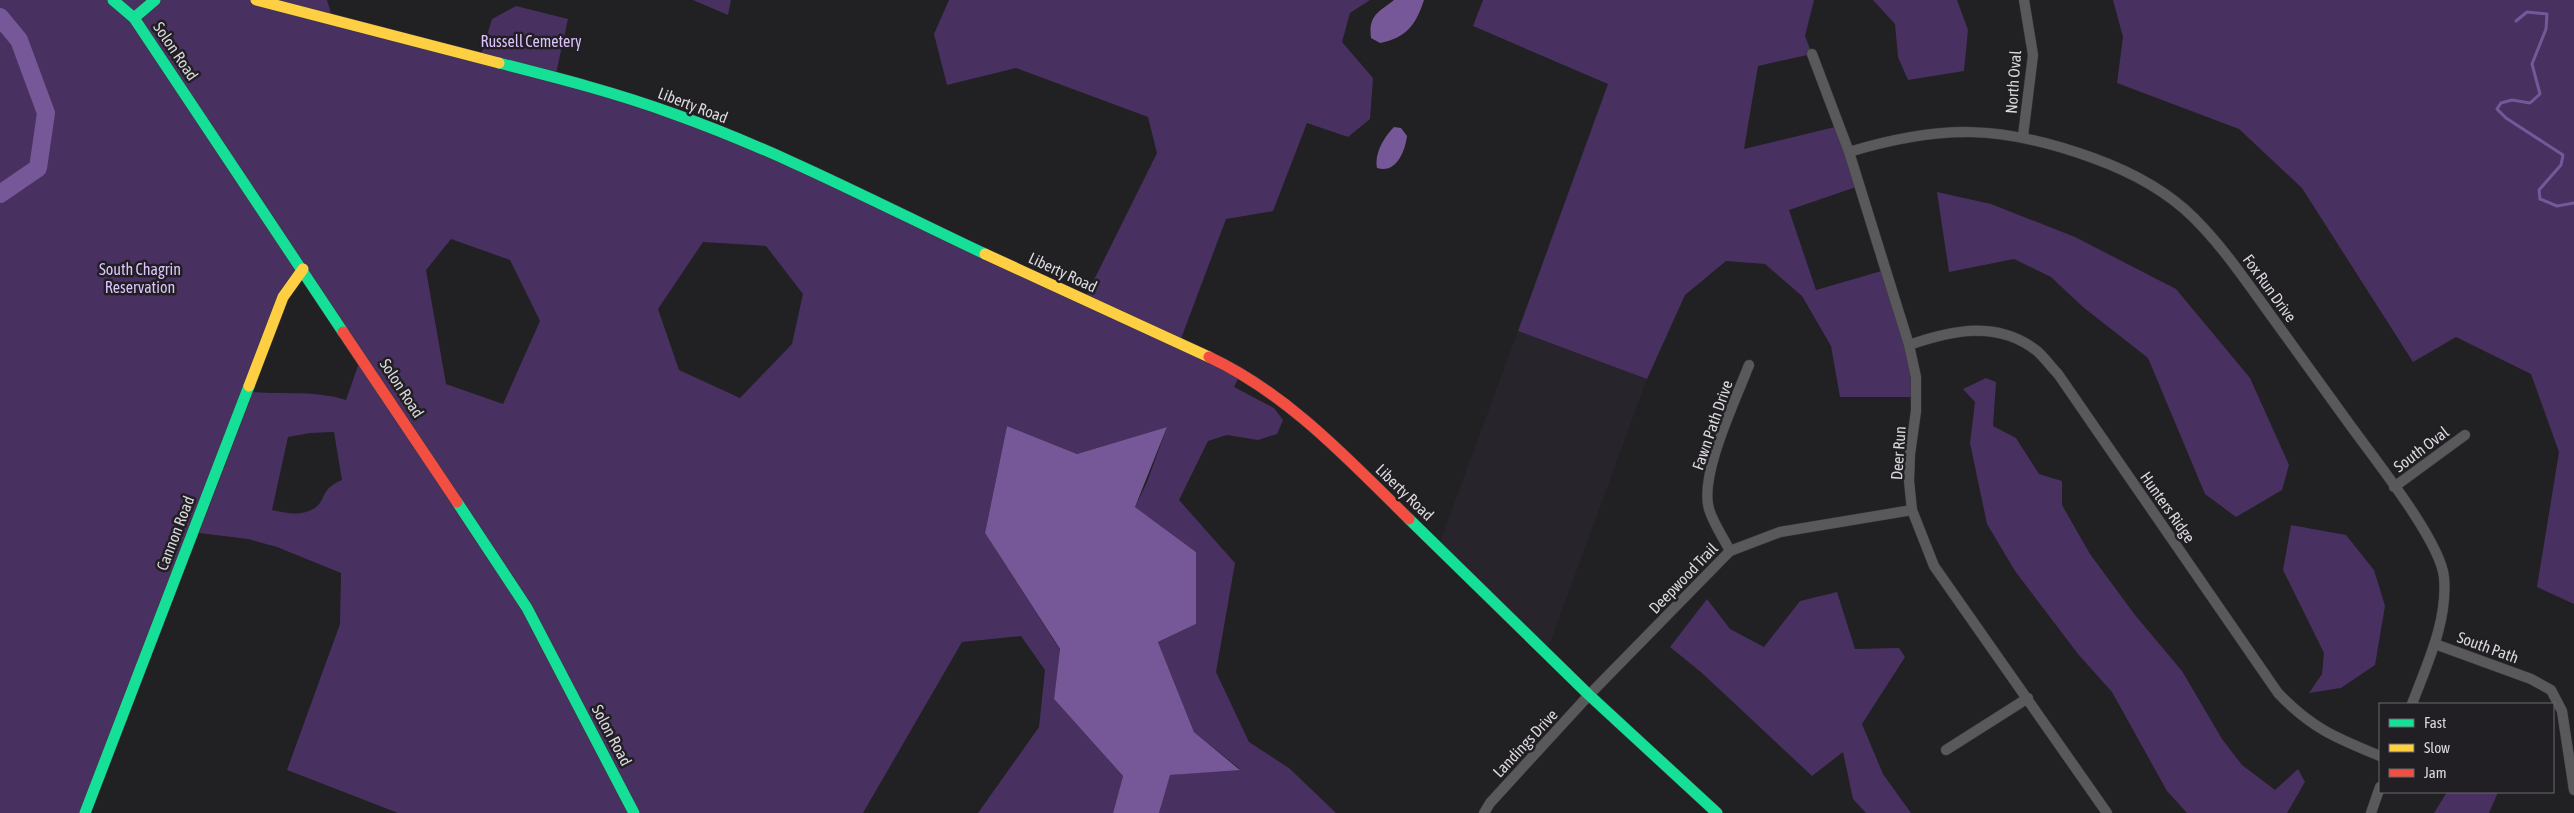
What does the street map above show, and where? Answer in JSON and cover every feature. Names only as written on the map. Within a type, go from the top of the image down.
[{"type":"street","name":"Solon Road","points":[[113,0],[134,18],[304,269],[527,608],[634,813]]},
{"type":"street","points":[[134,18],[155,0]]},
{"type":"street","name":"Liberty Road","points":[[256,0],[610,92],[676,114],[761,149],[1214,360],[1262,387],[1323,435],[1589,695],[1717,813]]},
{"type":"street","name":"North Oval","points":[[2023,136],[2033,55],[2024,0]]},
{"type":"street","name":"Deer Run","points":[[1812,54],[1849,152],[1910,345],[1916,377],[1916,411],[1909,481],[1912,510],[1934,566],[2107,813]]},
{"type":"street","name":"Fox Run Drive","points":[[1849,152],[1895,138],[1934,133],[1971,131],[2023,136],[2054,144],[2115,166],[2153,187],[2192,216],[2228,255],[2394,487],[2439,558],[2444,577],[2444,607],[2435,644],[2412,703]]},
{"type":"street","name":"Cannon Road","points":[[85,813],[283,297],[304,269]]},
{"type":"street","name":"Hunters Ridge","points":[[1910,345],[1943,333],[1973,329],[2015,339],[2037,351],[2058,374],[2278,693],[2297,713],[2317,728],[2379,756]]},
{"type":"street","name":"Fawn Path Drive","points":[[1730,550],[1709,509],[1707,490],[1710,470],[1749,365]]},
{"type":"street","name":"South Oval","points":[[2394,487],[2465,435]]},
{"type":"street","name":"Deepwood Trail","points":[[1589,695],[1730,550],[1780,532],[1912,510]]},
{"type":"street","name":"South Path","points":[[2435,644],[2531,679],[2551,690],[2562,711],[2574,790]]},
{"type":"street","name":"Landings Drive","points":[[1484,813],[1490,802],[1589,695]]},
{"type":"street","points":[[1946,750],[2028,698]]},
{"type":"street","points":[[2371,813],[2379,790]]},
{"type":"shaded area","points":[[1394,0],[1424,0],[1417,17],[1409,29],[1397,38],[1380,43],[1371,38],[1371,24],[1379,11]]},
{"type":"shaded area","points":[[1394,127],[1401,128],[1407,136],[1402,155],[1389,168],[1377,168],[1377,157],[1381,146]]},
{"type":"shaded area","points":[[1518,331],[1647,379],[1547,651],[1438,547]]},
{"type":"shaded area","points":[[1007,426],[1077,454],[1167,427],[1135,507],[1196,552],[1196,624],[1158,642],[1194,732],[1240,770],[1170,775],[1159,813],[1113,813],[1123,776],[1054,699],[1060,649],[985,533]]},
{"type":"green space","points":[[0,0],[327,0],[333,20],[480,58],[492,19],[516,6],[568,19],[555,78],[675,114],[1084,300],[1157,153],[1148,117],[1016,68],[947,85],[934,34],[949,0],[1370,0],[1350,13],[1342,42],[1373,78],[1370,119],[1348,137],[1307,123],[1273,211],[1226,219],[1179,344],[1240,375],[1234,387],[1274,408],[1283,420],[1277,434],[1258,440],[1227,435],[1208,441],[1179,500],[1235,563],[1216,672],[1249,742],[1289,768],[1336,813],[1159,813],[1169,775],[1240,769],[1194,732],[1158,642],[1196,624],[1196,552],[1135,507],[1147,482],[1167,427],[1077,454],[1007,426],[985,533],[1060,650],[1054,699],[1123,776],[1113,813],[978,813],[1039,727],[1045,670],[1021,636],[962,642],[863,813],[398,813],[287,770],[340,624],[341,573],[277,547],[248,539],[199,533],[253,392],[311,394],[346,400],[361,357],[303,269],[283,297],[85,813],[0,813]],"holes":[[[451,239],[510,260],[540,321],[503,404],[446,384],[426,270]],[[703,242],[766,246],[803,294],[792,344],[740,398],[679,370],[658,309]],[[334,432],[342,480],[330,487],[319,505],[310,511],[294,514],[272,510],[288,437],[310,433]]]},
{"type":"green space","points":[[693,0],[731,0],[728,15]]},
{"type":"green space","points":[[1483,0],[1814,0],[1805,36],[1812,54],[1758,66],[1744,149],[1839,126],[1859,186],[1789,210],[1816,290],[1885,270],[1897,311],[1916,397],[1840,397],[1831,346],[1802,296],[1765,264],[1726,261],[1685,295],[1647,379],[1518,331],[1608,84],[1473,26]]},
{"type":"green space","points":[[1873,0],[1957,0],[1968,30],[1964,71],[1908,80],[1898,57],[1895,24]]},
{"type":"green space","points":[[2113,0],[2574,0],[2574,604],[2537,587],[2559,452],[2531,374],[2456,337],[2413,362],[2302,188],[2239,129],[2117,83],[2123,37]]},
{"type":"green space","points":[[1937,192],[1991,204],[2075,237],[2176,289],[2250,378],[2289,465],[2282,490],[2236,517],[2205,494],[2148,358],[2083,307],[2051,277],[2014,259],[1949,272]]},
{"type":"green space","points":[[1986,378],[1996,382],[1993,426],[2016,438],[2039,474],[2062,481],[2062,505],[2090,554],[2135,615],[2182,671],[2222,739],[2242,765],[2275,790],[2298,769],[2305,782],[2287,813],[2187,813],[2167,791],[2112,692],[2078,654],[2015,571],[1987,524],[1970,443],[1975,402],[1963,389]]},
{"type":"green space","points":[[2291,525],[2346,535],[2374,570],[2385,606],[2375,665],[2341,688],[2309,693],[2322,674],[2324,653],[2283,570]]},
{"type":"green space","points":[[1837,592],[1855,649],[1899,648],[1905,657],[1862,724],[1883,774],[1911,813],[1866,813],[1853,799],[1843,752],[1812,776],[1702,673],[1670,647],[1707,599],[1730,629],[1764,647],[1800,601]]},
{"type":"green space","points":[[2446,793],[2498,793],[2489,813],[2434,813]]},
{"type":"waterway","points":[[2516,21],[2527,12],[2547,14],[2546,29],[2532,64],[2540,94],[2530,103],[2512,100],[2501,103],[2497,109],[2506,118],[2563,155],[2561,165],[2539,190],[2540,199],[2557,206],[2574,203]]},
{"type":"waterway","points":[[0,17],[19,40],[46,113],[38,168],[0,194]]},
{"type":"traffic: fast","points":[[113,0],[134,18],[343,332]]},
{"type":"traffic: fast","points":[[134,18],[155,0]]},
{"type":"traffic: fast","points":[[499,63],[653,106],[714,129],[793,162],[985,254]]},
{"type":"traffic: fast","points":[[85,813],[249,386]]},
{"type":"traffic: fast","points":[[457,502],[527,608],[634,813]]},
{"type":"traffic: fast","points":[[1409,519],[1589,695],[1717,813]]},
{"type":"traffic: slow","points":[[256,0],[499,63]]},
{"type":"traffic: slow","points":[[985,254],[1209,357]]},
{"type":"traffic: slow","points":[[249,386],[283,297],[303,269]]},
{"type":"traffic: jam","points":[[343,332],[457,502]]},
{"type":"traffic: jam","points":[[1209,357],[1265,389],[1316,429],[1409,519]]},
{"type":"park label","name":"Russell Cemetery","points":[[531,41]]},
{"type":"park label","name":"South Chagrin Reservation","points":[[140,278]]}]
